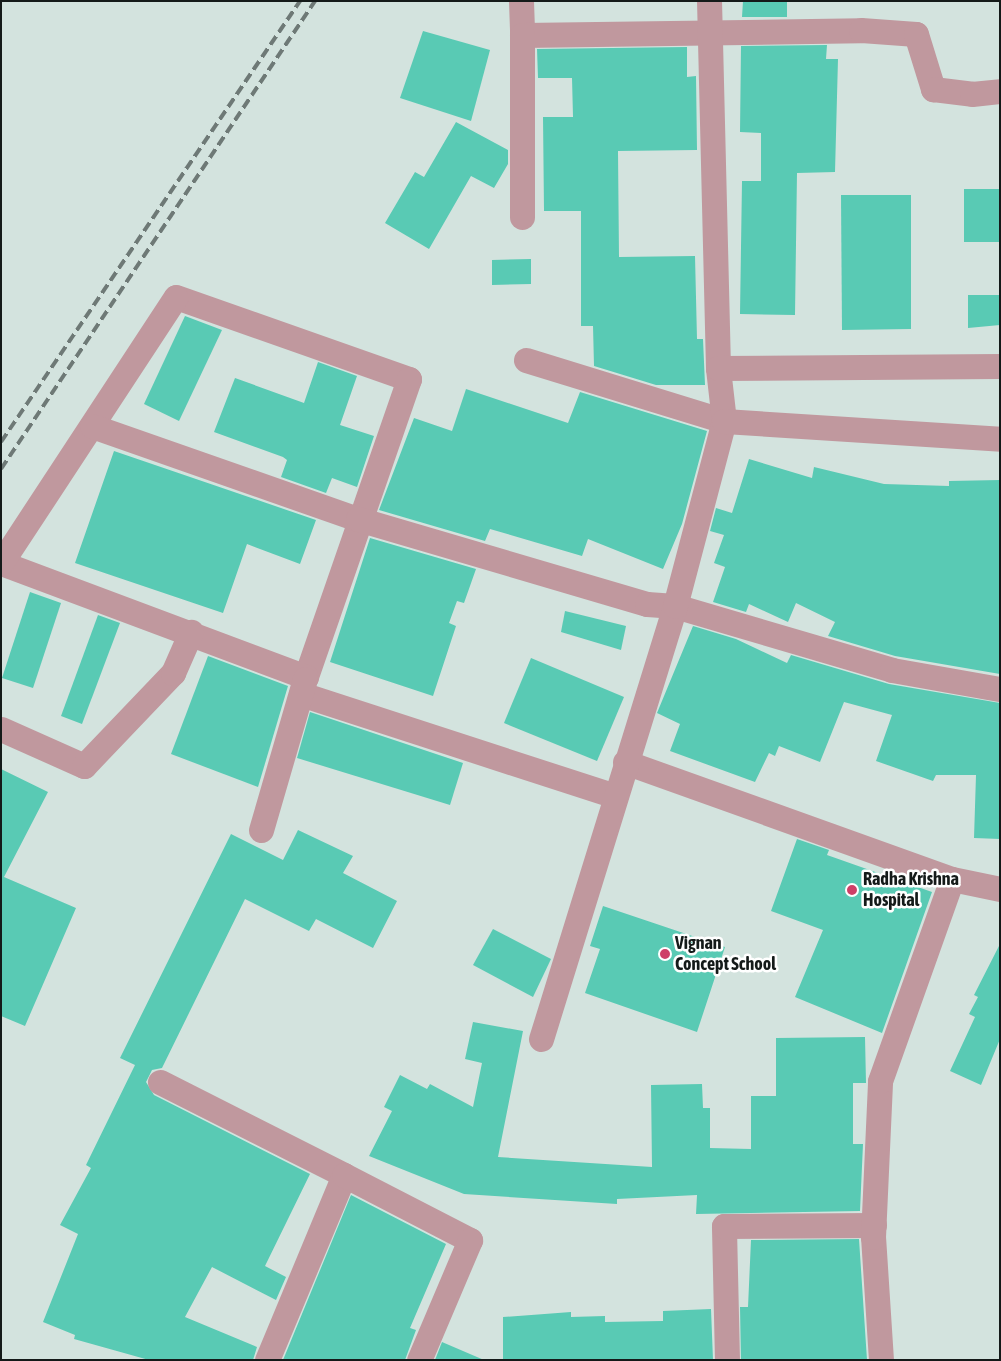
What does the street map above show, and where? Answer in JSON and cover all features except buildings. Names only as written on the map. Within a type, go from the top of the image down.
[{"type":"street","points":[[521,1],[522,217]]},
{"type":"street","points":[[541,1040],[625,762],[675,606],[724,421],[718,368],[709,1]]},
{"type":"street","points":[[522,35],[861,30],[916,34],[933,89],[972,94],[1000,91]]},
{"type":"street","points":[[261,830],[303,686],[358,519],[409,380],[176,297],[1,563],[191,632],[303,686],[615,796]]},
{"type":"street","points":[[526,360],[724,421],[1000,439]]},
{"type":"street","points":[[718,368],[1000,366]]},
{"type":"street","points":[[92,426],[358,519],[647,604],[675,606],[892,670],[1000,689]]},
{"type":"street","points":[[1,729],[84,766],[173,673],[191,632]]},
{"type":"street","points":[[625,762],[952,879],[1000,889]]},
{"type":"street","points":[[881,1360],[874,1225],[880,1081],[952,879]]},
{"type":"street","points":[[160,1082],[470,1240],[418,1360]]},
{"type":"street","points":[[267,1360],[344,1175]]},
{"type":"street","points":[[727,1360],[724,1226],[874,1225]]},
{"type":"railway","points":[[1,442],[300,1]]},
{"type":"railway","points":[[1,469],[315,1]]},
{"type":"place","name":"Radha Krishna Hospital","points":[[852,890]]},
{"type":"place","name":"Vignan Concept School","points":[[665,954]]}]
